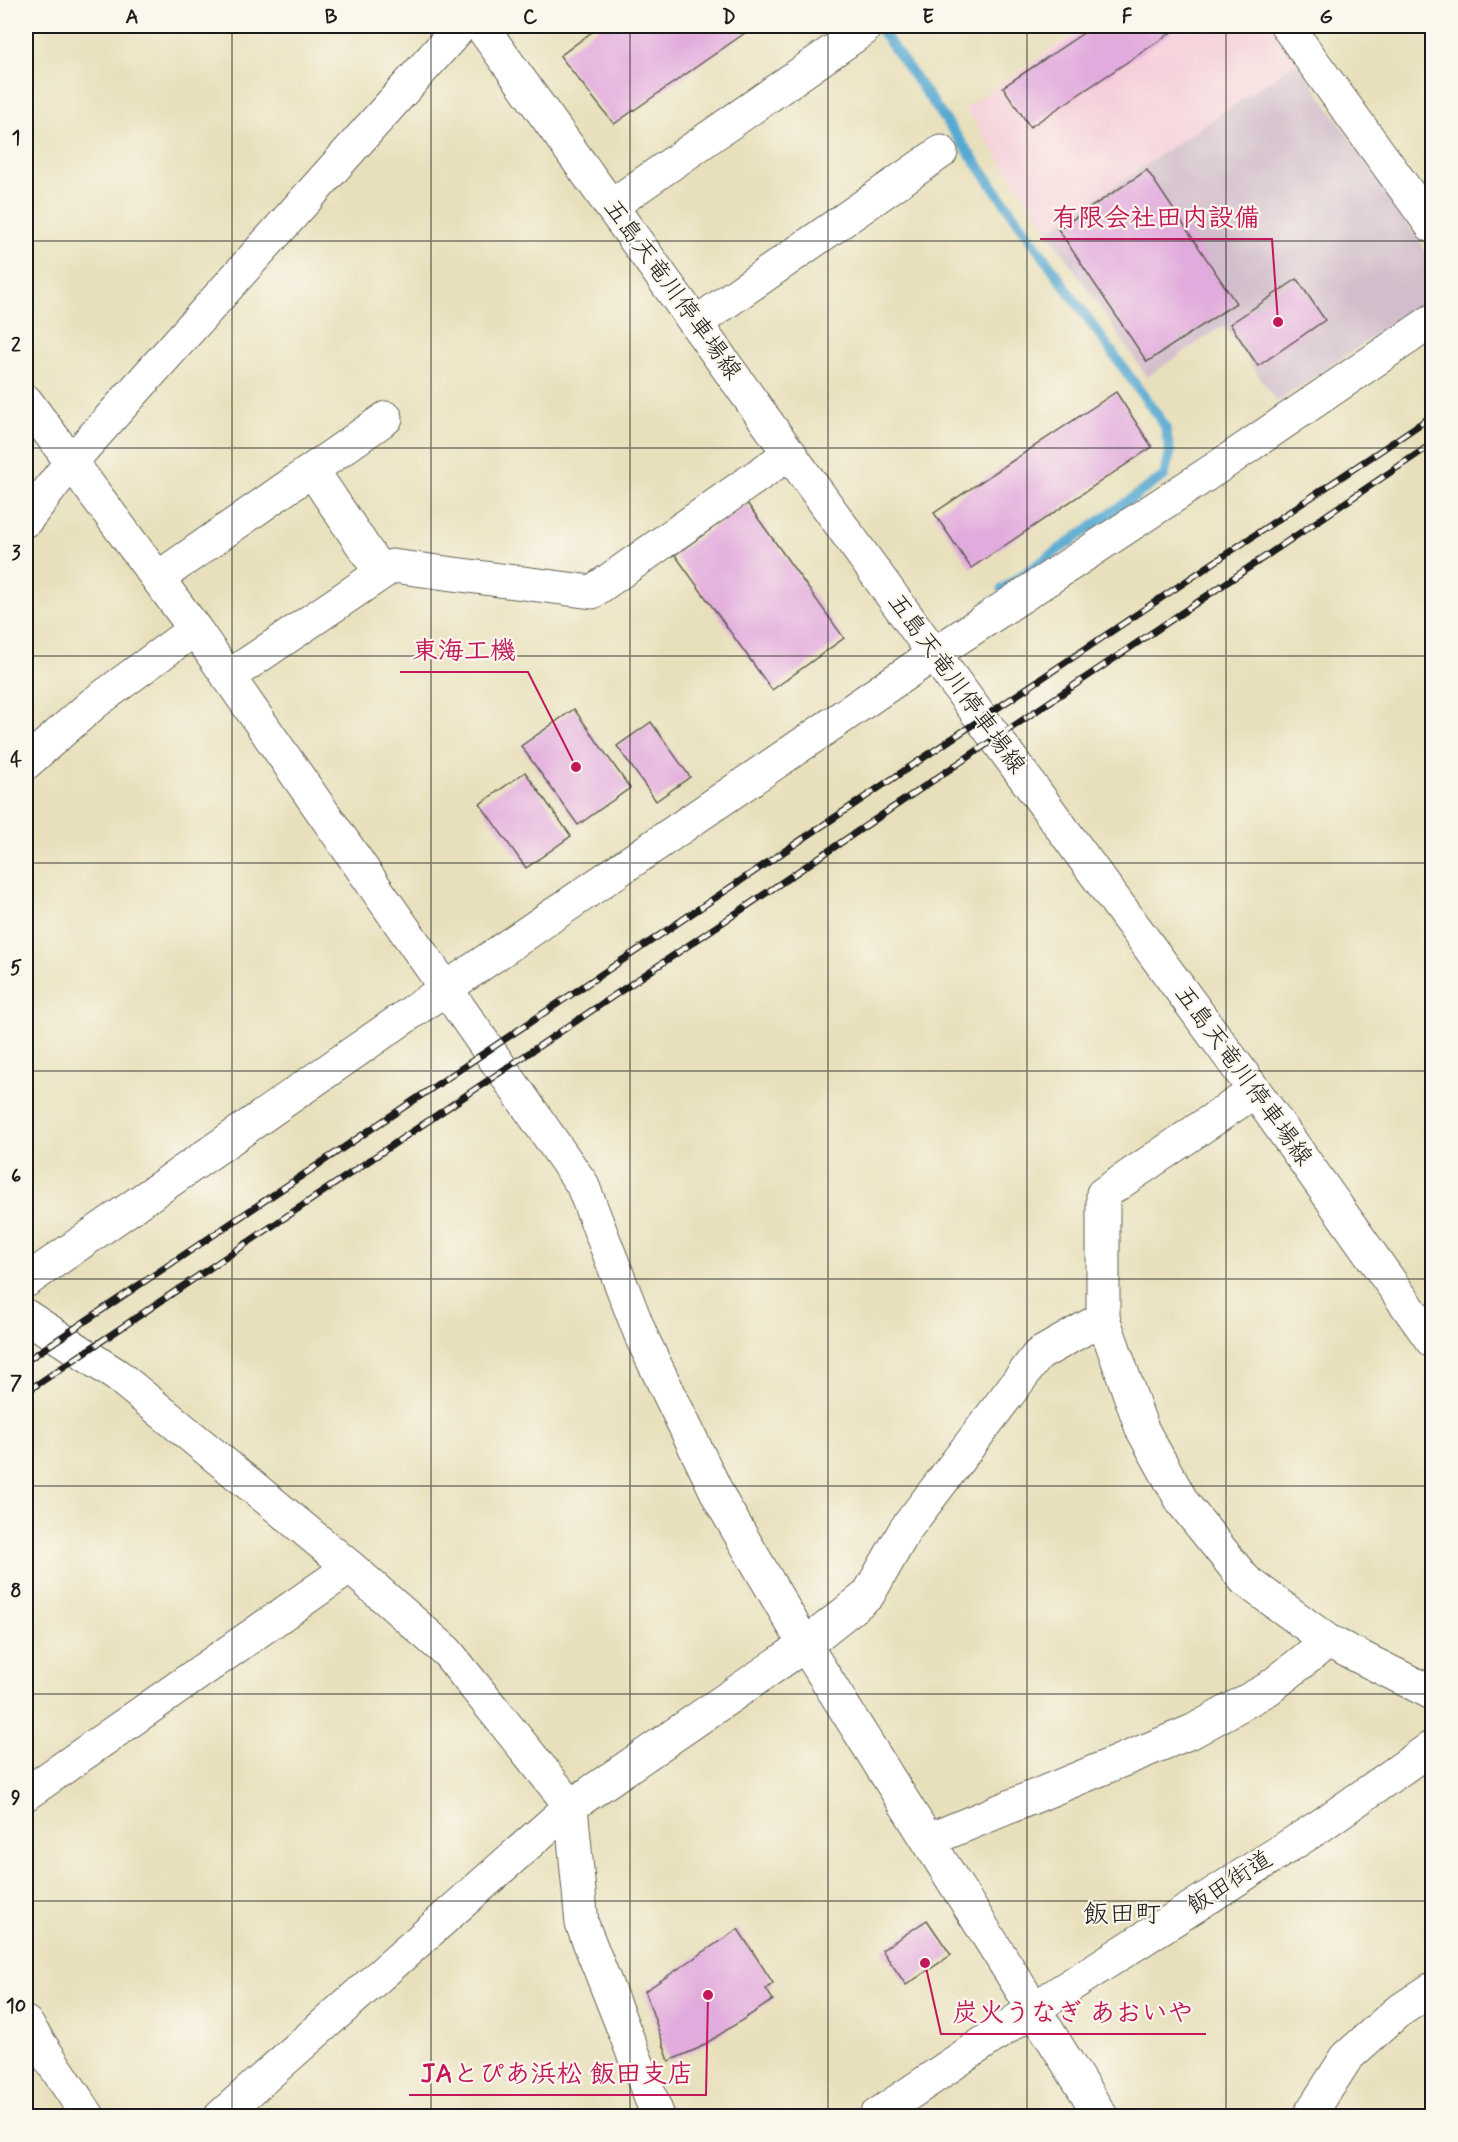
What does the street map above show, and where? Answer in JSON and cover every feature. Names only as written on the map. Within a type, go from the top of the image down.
[{"type":"street","points":[[26,520],[70,463],[461,26]]},
{"type":"street","name":"五島天竜川停車場線","points":[[482,26],[934,654],[1255,1091],[1432,1341]]},
{"type":"street","points":[[1287,26],[1432,226]]},
{"type":"street","points":[[611,206],[863,30]]},
{"type":"street","points":[[696,323],[941,152]]},
{"type":"street","points":[[26,1281],[445,989],[934,654],[1218,467],[1432,321]]},
{"type":"street","points":[[26,401],[195,629],[582,1184],[642,1338],[722,1503],[805,1644],[1101,2116]]},
{"type":"street","points":[[158,578],[386,418]]},
{"type":"street","points":[[228,677],[392,566],[592,592],[790,453]]},
{"type":"street","points":[[312,470],[381,573]]},
{"type":"street","points":[[26,763],[93,704],[195,629]]},
{"type":"street","points":[[1255,1091],[1102,1194],[1103,1318],[1142,1429],[1183,1503],[1245,1580],[1328,1641],[1432,1693]]},
{"type":"street","points":[[26,1316],[118,1376],[350,1567],[447,1652],[571,1806],[582,1924],[658,2116]]},
{"type":"street","points":[[221,2116],[571,1806],[805,1644],[868,1595],[905,1530],[1038,1356],[1103,1318]]},
{"type":"street","points":[[26,1794],[350,1567]]},
{"type":"street","points":[[929,1840],[1193,1731],[1268,1689],[1328,1641]]},
{"type":"street","name":"飯田街道","points":[[876,2116],[1035,2008],[1320,1826],[1432,1747]]},
{"type":"street","points":[[1309,2116],[1347,2056],[1396,2013],[1432,1989]]},
{"type":"street","points":[[26,2023],[88,2116]]},
{"type":"shaded area","points":[[1086,26],[1274,26],[1298,62],[1048,231],[965,108]]},
{"type":"shaded area","points":[[1298,62],[1432,260],[1432,297],[1277,402],[1224,325],[1147,377],[1048,231]]},
{"type":"building","points":[[600,26],[755,26],[614,124],[560,56]]},
{"type":"building","points":[[1094,26],[1181,26],[1030,127],[1003,87]]},
{"type":"building","points":[[1147,170],[1236,303],[1147,362],[1058,229]]},
{"type":"building","points":[[1297,279],[1325,320],[1258,366],[1230,324]]},
{"type":"building","points":[[1116,392],[1152,447],[971,568],[934,513]]},
{"type":"building","points":[[747,503],[844,638],[772,690],[675,555]]},
{"type":"building","points":[[574,709],[630,788],[578,825],[521,746]]},
{"type":"building","points":[[651,722],[690,777],[656,801],[617,746]]},
{"type":"building","points":[[525,772],[571,836],[526,868],[480,804]]},
{"type":"building","points":[[927,1920],[951,1955],[906,1985],[882,1950]]},
{"type":"building","points":[[738,1929],[773,1983],[766,1989],[773,2000],[699,2048],[669,2061],[645,1991]]},
{"type":"waterway","points":[[878,26],[1165,426],[1170,453],[1164,476],[1002,589]]},
{"type":"railway","points":[[26,1361],[1432,416]]},
{"type":"railway","points":[[26,1392],[1432,444]]},
{"type":"place","name":"有限会社田内設備","points":[[1278,322]]},
{"type":"place","name":"東海工機","points":[[576,767]]},
{"type":"place","name":"炭火うなぎ あおいや","points":[[925,1963]]},
{"type":"place","name":"JAとぴあ浜松 飯田支店","points":[[708,1995]]},
{"type":"district","name":"飯田町","points":[[1122,1915]]}]
